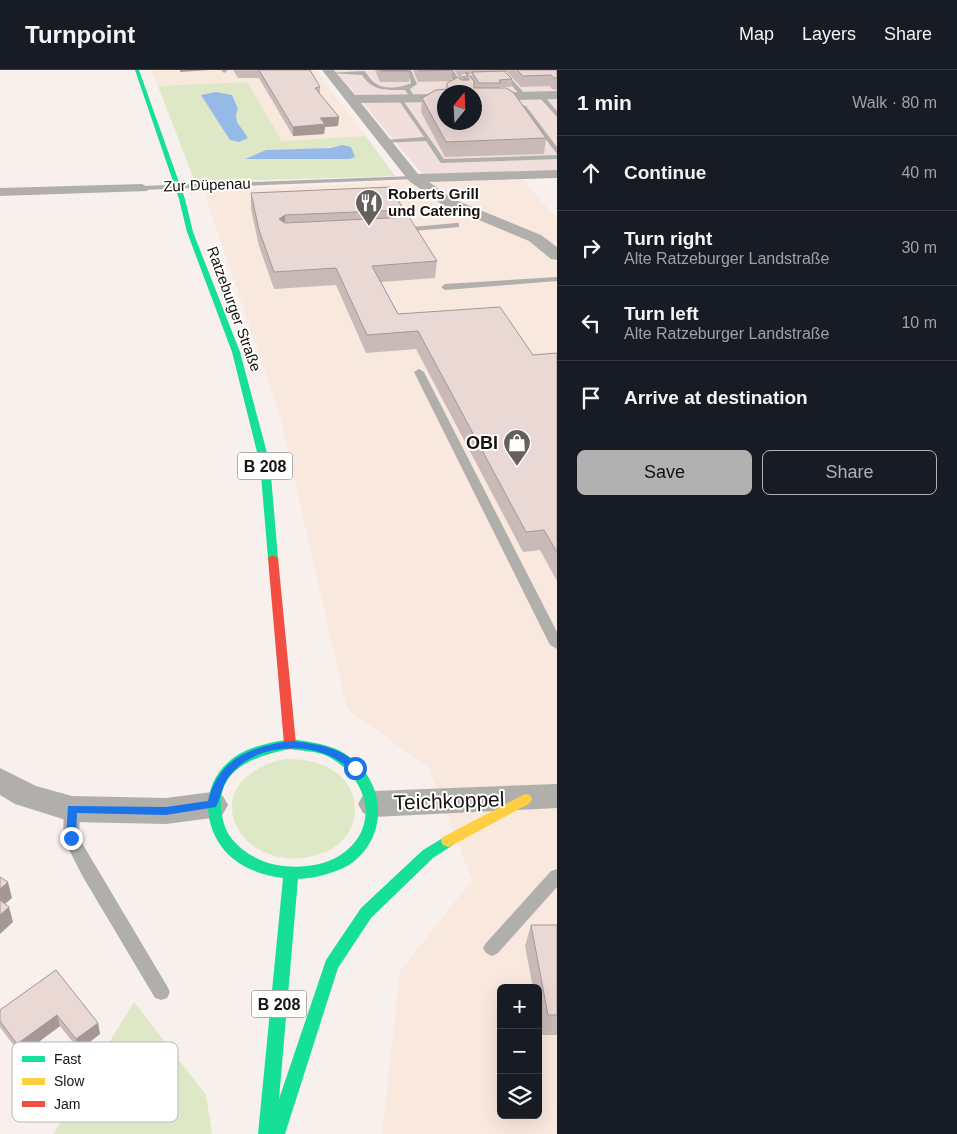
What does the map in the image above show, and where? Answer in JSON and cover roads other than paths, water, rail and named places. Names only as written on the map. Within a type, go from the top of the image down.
[{"type":"main road","name":"Ratzeburger Straße","points":[[138,70],[182,199],[190,232],[236,352],[265,464],[290,744]]},
{"type":"main road","points":[[290,744],[314,747],[336,755],[355,768],[368,784],[374,804],[373,825],[362,845],[344,861],[319,871],[292,874],[265,870],[242,859],[225,844],[214,825],[212,805],[217,786],[229,769],[253,753],[267,748],[290,744]]},
{"type":"main road","name":"Teichkoppel","points":[[276,1134],[331,965],[366,913],[428,854],[451,839],[525,799]]},
{"type":"main road","name":"B 208","points":[[267,1134],[292,874]]},
{"type":"street","points":[[330,71],[414,178],[448,202],[535,238],[557,255]]},
{"type":"street","points":[[353,99],[407,95],[437,97]]},
{"type":"street","points":[[482,95],[557,96]]},
{"type":"street","points":[[414,178],[557,174]]},
{"type":"street","name":"Zur Düpenau","points":[[0,192],[142,188]]},
{"type":"street","points":[[0,780],[26,795],[72,809],[166,811],[212,805]]},
{"type":"street","name":"Teichkoppel","points":[[374,804],[525,799],[557,796]]},
{"type":"lane","points":[[450,70],[460,85]]},
{"type":"lane","points":[[330,71],[364,74],[370,85],[376,88],[407,95]]},
{"type":"lane","points":[[407,95],[414,84],[409,71]]},
{"type":"lane","points":[[469,85],[464,76],[500,74],[507,76],[524,96]]},
{"type":"lane","points":[[407,95],[428,139],[442,161],[557,158]]},
{"type":"lane","points":[[503,96],[509,102],[524,107],[557,152]]},
{"type":"lane","points":[[541,96],[557,115]]},
{"type":"lane","points":[[385,142],[428,139]]},
{"type":"lane","name":"Zur Düpenau","points":[[142,188],[414,178]]},
{"type":"lane","points":[[393,230],[456,225]]},
{"type":"lane","points":[[445,287],[557,279]]},
{"type":"lane","points":[[419,372],[557,645]]},
{"type":"lane","points":[[72,809],[71,838],[89,872],[161,992]]},
{"type":"lane","points":[[492,948],[557,876]]},
{"type":"water","points":[[216,92],[232,95],[238,109],[236,114],[237,122],[248,138],[239,142],[230,140],[201,95]]},
{"type":"water","points":[[342,145],[351,147],[355,157],[350,159],[245,159],[266,150],[330,148]]},
{"type":"place","name":"Roberts Grill und Catering","points":[[369,227]]},
{"type":"place","name":"OBI","points":[[517,467]]}]
